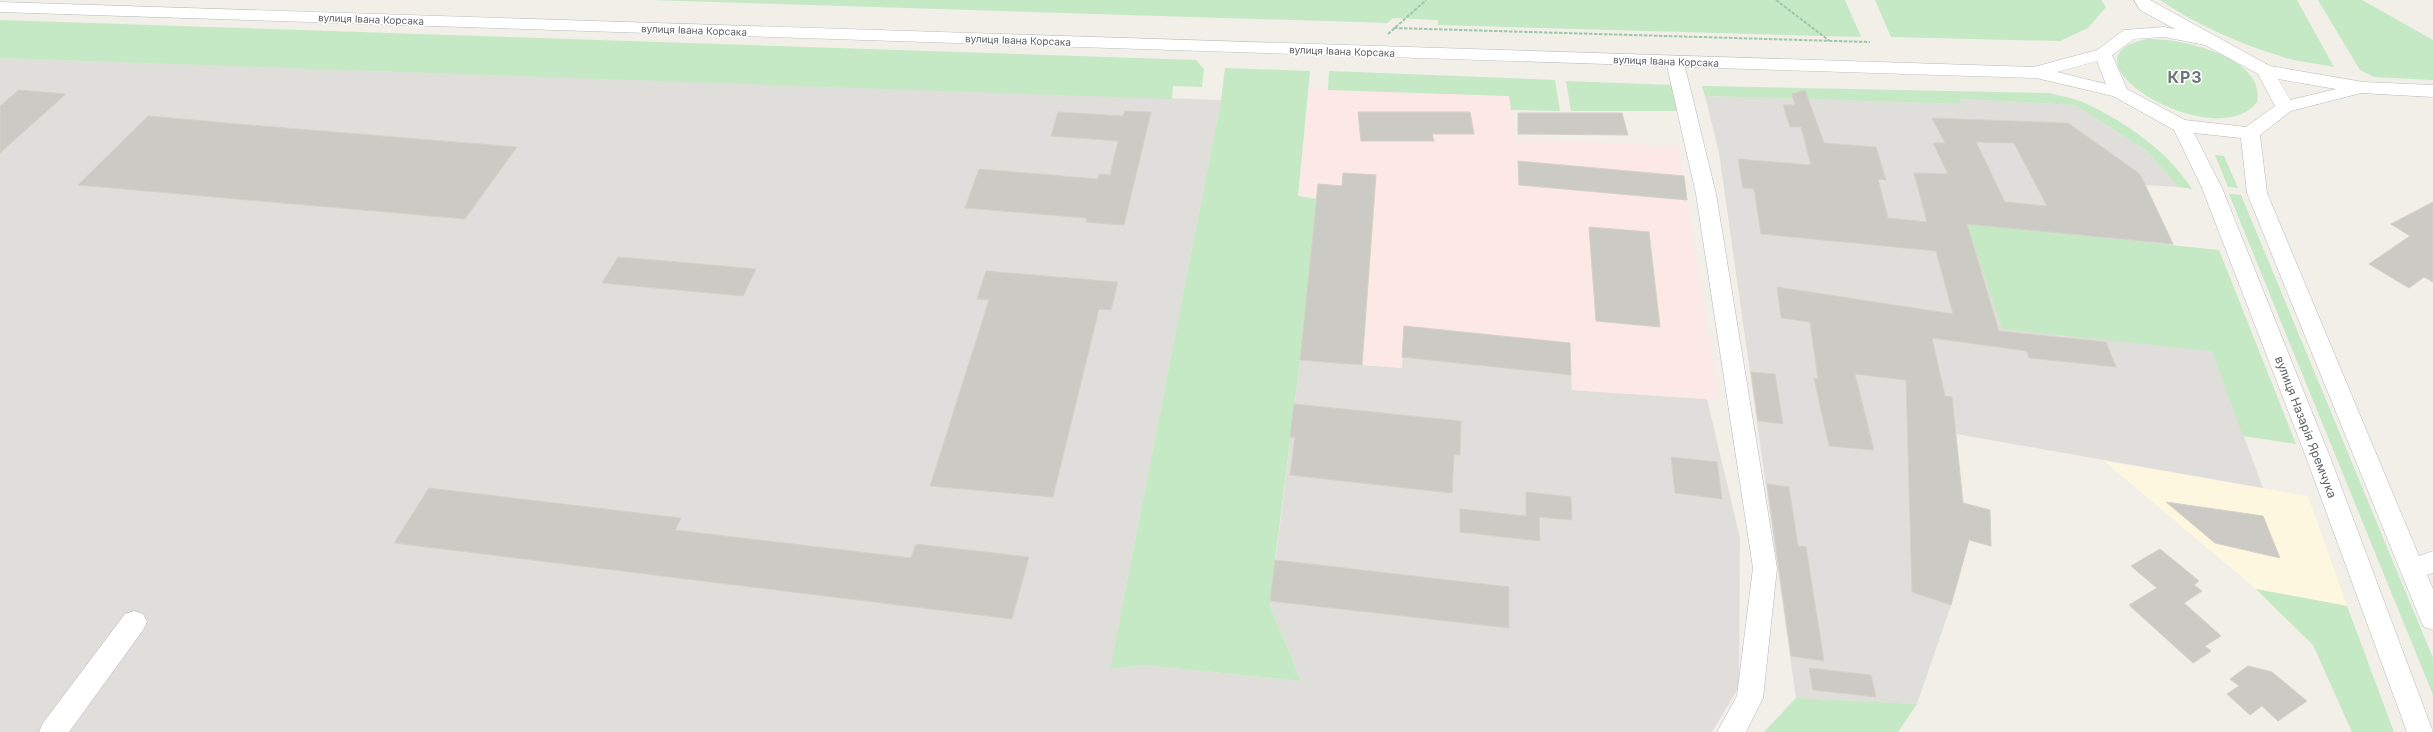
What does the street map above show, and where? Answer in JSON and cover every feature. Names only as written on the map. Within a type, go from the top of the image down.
[{"type":"street","points":[[2036,73],[2103,54],[2130,34],[2144,3],[2205,40],[2265,71],[2363,88],[2433,91]]},
{"type":"street","name":"вулиця Івана Корсака","points":[[0,7],[2036,73]]},
{"type":"street","points":[[2130,34],[2164,32],[2205,40]]},
{"type":"street","points":[[2103,54],[2119,92]]},
{"type":"street","points":[[1675,62],[1706,194],[1746,439],[1765,568],[1750,698],[1731,732]]},
{"type":"street","points":[[2265,71],[2285,107]]},
{"type":"street","points":[[2036,73],[2119,92],[2181,126],[2250,132],[2285,107],[2363,88]]},
{"type":"street","name":"вулиця Назарія Яремчука","points":[[2181,126],[2212,188],[2223,215],[2318,457],[2421,732]]},
{"type":"street","points":[[2250,132],[2257,193],[2422,566],[2433,619]]},
{"type":"street","points":[[53,732],[134,622]]},
{"type":"path","points":[[1368,51],[1426,0]]},
{"type":"path","points":[[1776,0],[1831,42]]},
{"type":"path","points":[[1394,28],[1870,42]]},
{"type":"shaded area","points":[[0,58],[1221,100],[1110,669],[1144,665],[1301,681],[1270,606],[1300,360],[1401,368],[1404,326],[1570,343],[1572,390],[1707,399],[1740,538],[1739,687],[1712,732],[0,732]]},
{"type":"shaded area","points":[[1309,89],[1509,96],[1516,139],[1678,146],[1719,400],[1572,390],[1569,343],[1405,326],[1402,368],[1300,360],[1316,199],[1298,196]]},
{"type":"shaded area","points":[[1705,96],[1962,104],[1960,99],[2075,105],[2147,151],[2178,187],[2145,185],[2173,244],[2263,488],[1956,434],[1967,548],[1951,605],[1917,704],[1796,698],[1719,153]]},
{"type":"shaded area","points":[[2104,461],[2308,496],[2347,606],[2256,589]]},
{"type":"green space","points":[[650,0],[1845,0],[1861,37],[1438,25],[1438,20],[1393,18],[1387,23]]},
{"type":"green space","points":[[1875,0],[2101,0],[2106,7],[2088,28],[2060,41],[1891,37]]},
{"type":"green space","points":[[2160,0],[2297,0],[2334,67],[2289,59],[2235,40],[2189,18]]},
{"type":"green space","points":[[2318,0],[2362,0],[2433,40],[2433,80],[2374,77],[2360,70]]},
{"type":"green space","points":[[0,20],[1196,60],[1204,69],[1202,87],[1173,86],[1172,99],[0,58]]},
{"type":"green space","points":[[2148,39],[2180,42],[2199,47],[2218,53],[2235,62],[2249,73],[2256,86],[2257,102],[2236,116],[2209,118],[2178,111],[2150,98],[2128,81],[2118,64],[2123,49]]},
{"type":"green space","points":[[1225,68],[1310,71],[1298,196],[1316,199],[1300,360],[1270,601],[1270,606],[1301,681],[1144,665],[1110,669],[1221,100]]},
{"type":"green space","points":[[1329,71],[1555,80],[1560,111],[1511,110],[1509,96],[1328,90]]},
{"type":"green space","points":[[1566,81],[1672,85],[1679,111],[1571,111]]},
{"type":"green space","points":[[1702,86],[2049,93],[2072,98],[2085,103],[2130,129],[2171,162],[2192,189],[2178,187],[2147,151],[2075,105],[1960,99],[1962,104],[1705,96]]},
{"type":"green space","points":[[2215,155],[2224,156],[2238,188],[2228,187]]},
{"type":"green space","points":[[2229,194],[2241,195],[2433,658],[2433,695]]},
{"type":"green space","points":[[1967,224],[2219,250],[2296,444],[2243,436],[2212,351],[2002,329]]},
{"type":"green space","points":[[2256,589],[2347,606],[2394,732],[2352,732],[2313,645]]},
{"type":"green space","points":[[1796,698],[1917,704],[1898,732],[1764,732]]},
{"type":"building","points":[[19,90],[66,94],[0,153],[0,106]]},
{"type":"building","points":[[1805,90],[1824,143],[1876,147],[1886,180],[1878,179],[1888,218],[1927,222],[1914,173],[1948,174],[1933,143],[1945,143],[1932,118],[2068,123],[2140,174],[2173,244],[1967,224],[1999,331],[2106,342],[2116,367],[2029,358],[2027,351],[1932,338],[1945,396],[1952,397],[1963,503],[1990,510],[1991,546],[1969,540],[1951,605],[1912,592],[1906,380],[1855,374],[1874,450],[1829,446],[1814,378],[1818,379],[1810,322],[1781,318],[1777,287],[1953,314],[1936,251],[1761,234],[1754,189],[1743,188],[1738,159],[1811,165],[1801,127],[1790,127],[1783,105],[1795,105],[1792,94]],"holes":[[[1976,142],[2014,143],[2047,206],[2005,202]]]},
{"type":"building","points":[[1125,111],[1151,112],[1124,225],[1086,222],[1087,218],[965,208],[979,169],[1098,179],[1099,174],[1110,175],[1118,141],[1051,136],[1058,112],[1123,116]]},
{"type":"building","points":[[1358,112],[1470,112],[1474,134],[1432,134],[1434,141],[1361,141]]},
{"type":"building","points":[[1518,113],[1622,113],[1628,135],[1518,134]]},
{"type":"building","points":[[148,116],[517,147],[465,219],[78,185]]},
{"type":"building","points":[[1518,161],[1684,176],[1687,200],[1519,185]]},
{"type":"building","points":[[1343,173],[1376,175],[1362,365],[1300,360],[1318,184],[1342,186]]},
{"type":"building","points":[[2433,202],[2433,282],[2424,277],[2409,288],[2369,264],[2410,236],[2391,224]]},
{"type":"building","points":[[1589,227],[1649,232],[1660,327],[1596,321]]},
{"type":"building","points":[[618,257],[756,269],[743,296],[602,283]]},
{"type":"building","points":[[986,271],[1118,282],[1111,310],[1099,309],[1053,497],[930,486],[989,300],[977,299]]},
{"type":"building","points":[[1404,326],[1570,343],[1571,375],[1402,357]]},
{"type":"building","points":[[1751,372],[1775,374],[1783,424],[1758,421]]},
{"type":"building","points":[[1294,404],[1461,421],[1460,455],[1454,454],[1452,493],[1290,475],[1295,437],[1290,437]]},
{"type":"building","points":[[1671,457],[1717,462],[1722,499],[1675,493]]},
{"type":"building","points":[[1767,484],[1789,487],[1798,546],[1806,547],[1824,661],[1791,656]]},
{"type":"building","points":[[429,488],[681,518],[675,530],[911,558],[916,544],[1029,557],[1012,619],[394,543]]},
{"type":"building","points":[[1526,492],[1571,497],[1572,520],[1539,517],[1540,541],[1460,532],[1460,509],[1526,516]]},
{"type":"building","points":[[2166,502],[2263,516],[2280,558],[2215,543]]},
{"type":"building","points":[[2160,549],[2199,581],[2194,585],[2202,591],[2184,603],[2221,636],[2205,646],[2211,651],[2193,663],[2129,605],[2157,588],[2131,566]]},
{"type":"building","points":[[1275,560],[1509,587],[1509,628],[1270,601]]},
{"type":"building","points":[[2248,666],[2272,672],[2307,701],[2278,721],[2262,706],[2250,715],[2227,694],[2239,686],[2230,679]]},
{"type":"building","points":[[1809,668],[1871,675],[1876,697],[1813,690]]},
{"type":"district","name":"КРЗ","points":[[2185,77]]}]
